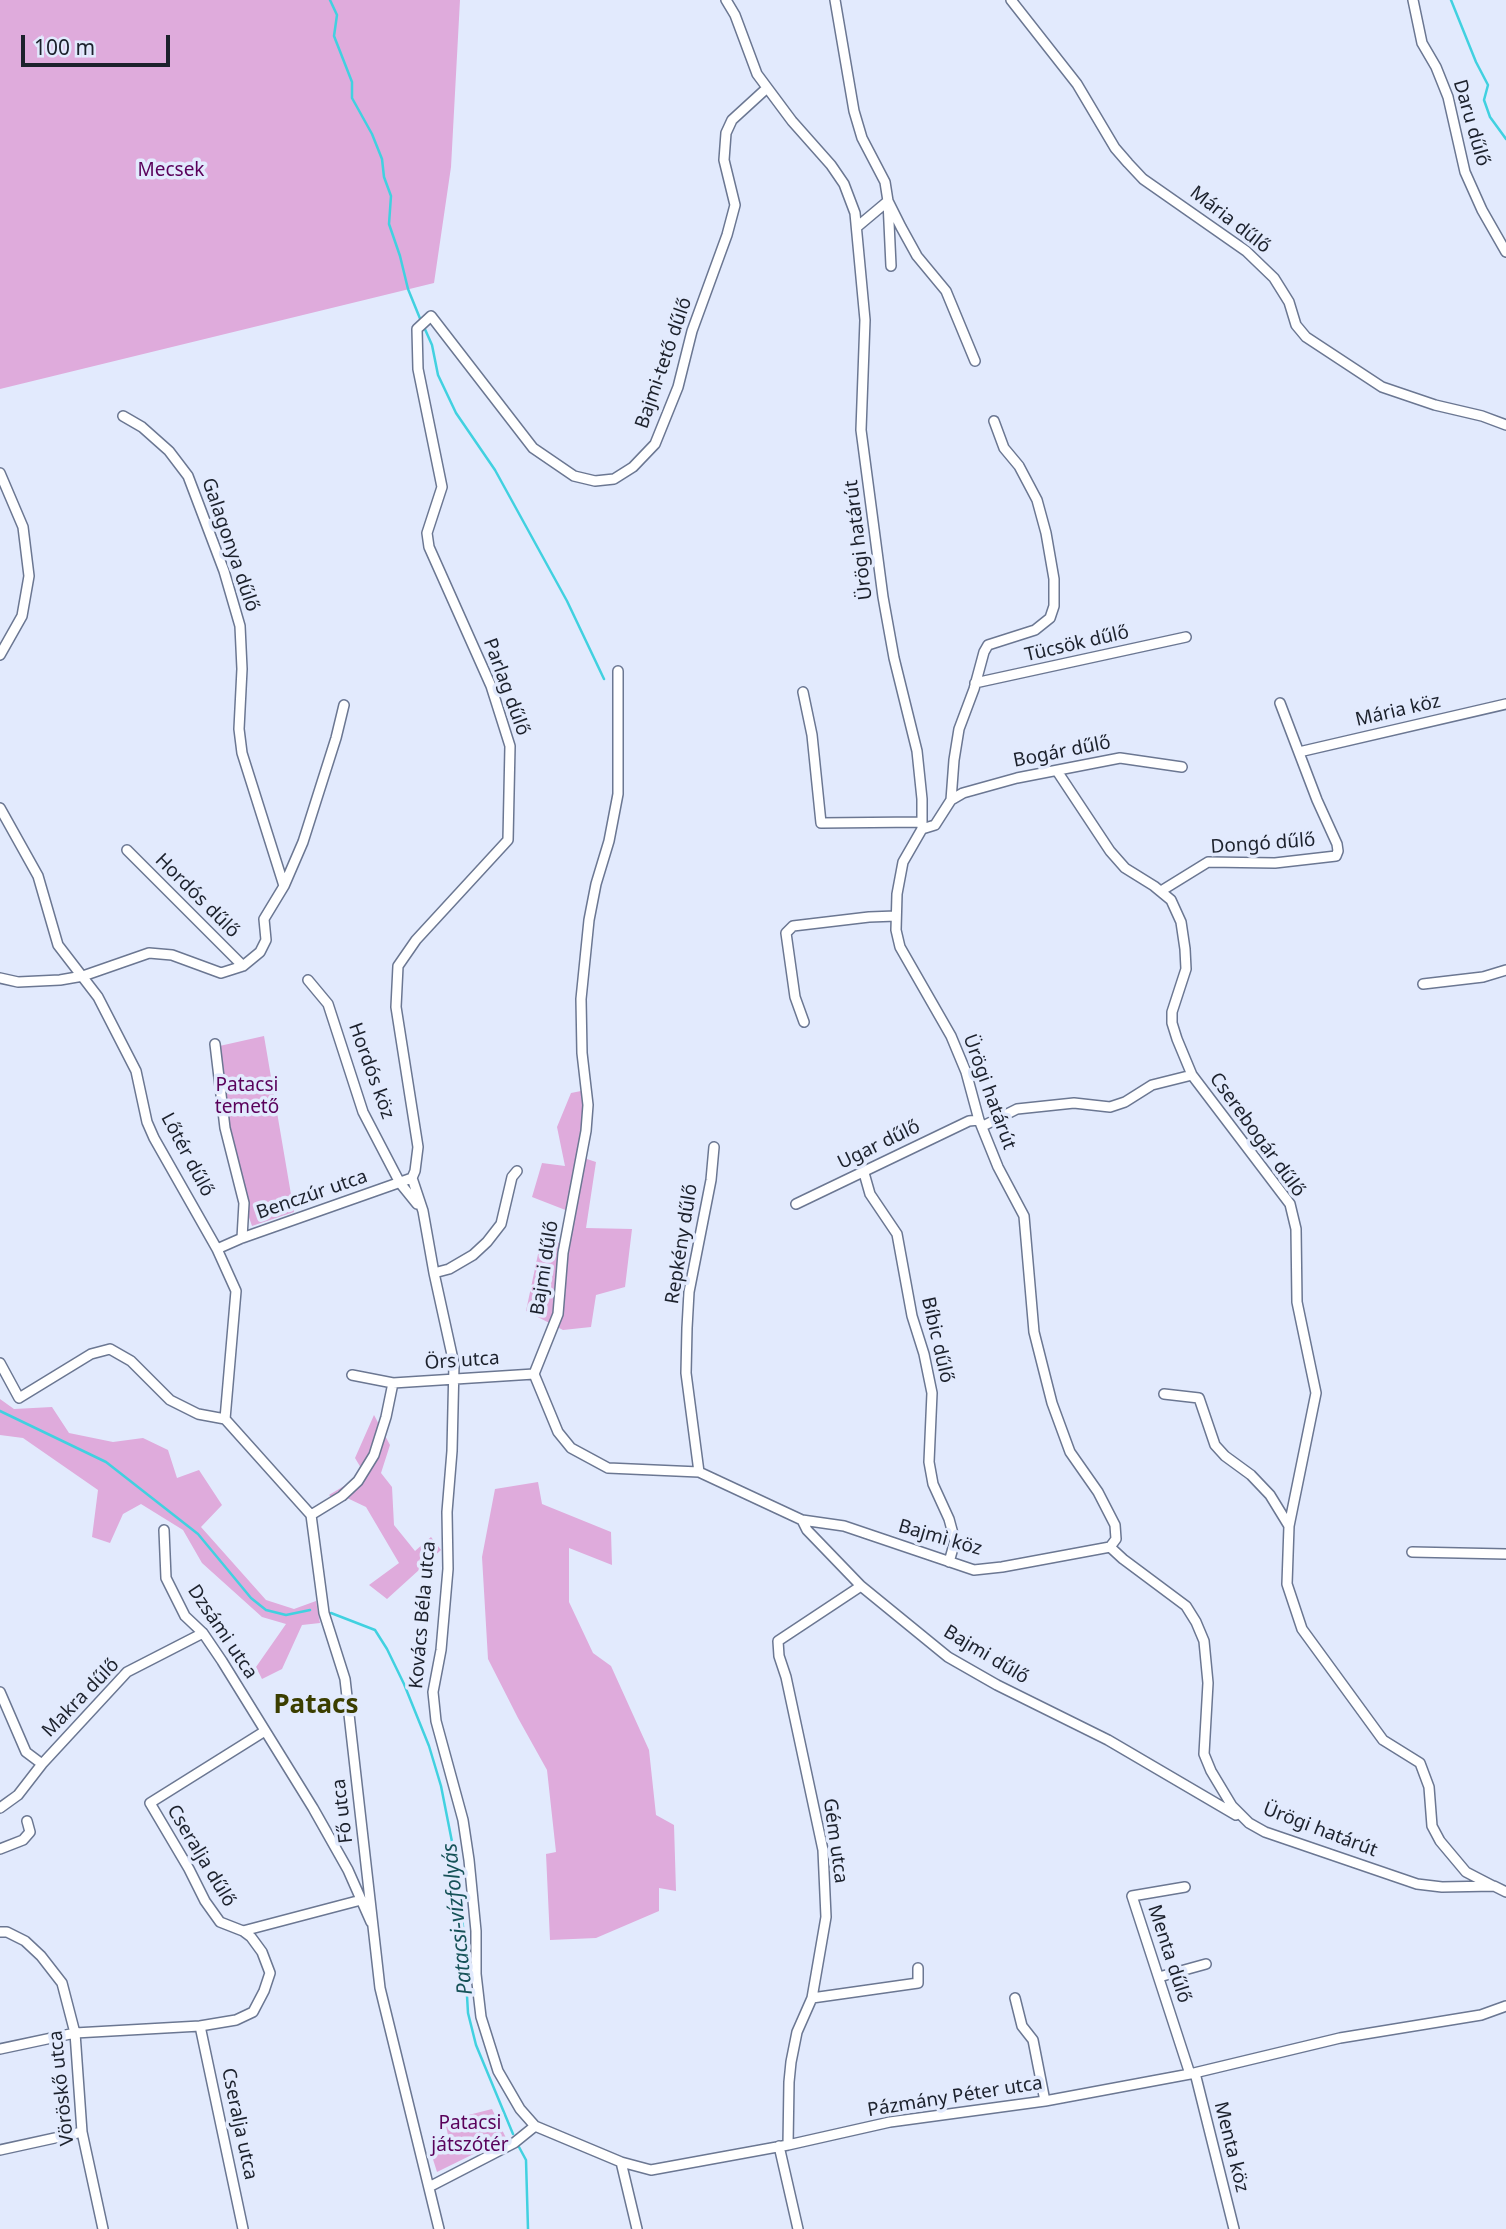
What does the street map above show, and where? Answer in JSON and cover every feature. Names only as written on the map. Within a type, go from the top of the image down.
[{"type":"street","name":"Ürögi határút","points":[[726,0],[735,15],[757,74],[792,121],[831,164],[844,184],[855,213],[865,320],[862,430],[887,621],[917,751],[922,799],[922,825],[903,862],[897,894],[896,930],[900,947],[951,1036],[998,1167],[1024,1216],[1034,1332],[1052,1403],[1070,1452],[1098,1492],[1115,1525],[1116,1539],[1110,1547],[1186,1606],[1196,1622],[1203,1641],[1208,1683],[1204,1754],[1231,1806],[1249,1823],[1265,1832],[1417,1884],[1442,1887],[1494,1886],[1506,1892]]},
{"type":"street","points":[[835,0],[854,111],[862,138],[885,182],[891,266]]},
{"type":"street","name":"Mária dűlő","points":[[1011,0],[1077,84],[1115,148],[1143,179],[1246,251],[1265,269],[1289,302],[1296,325],[1306,337],[1382,387],[1506,425]]},
{"type":"street","name":"Daru dűlő","points":[[1413,0],[1422,43],[1436,67],[1448,97],[1465,172],[1482,210],[1506,251]]},
{"type":"street","name":"Bajmi-tető dűlő","points":[[431,316],[533,448],[574,476],[595,481],[614,479],[633,467],[655,444],[678,387],[692,331],[727,235],[735,205],[724,160],[726,133],[732,120],[767,88]]},
{"type":"street","points":[[857,227],[887,201]]},
{"type":"street","points":[[887,201],[917,256],[946,291],[975,361]]},
{"type":"street","name":"Parlag dűlő","points":[[413,1175],[418,1147],[396,1007],[398,967],[416,940],[508,840],[511,794],[510,746],[491,686],[429,547],[427,533],[442,487],[418,369],[417,329],[431,316]]},
{"type":"street","name":"Galagonya dűlő","points":[[123,416],[142,427],[169,452],[188,476],[224,571],[240,626],[242,669],[239,729],[242,753],[284,886]]},
{"type":"street","points":[[803,692],[812,735],[821,823],[935,825],[951,800],[959,729],[984,652],[988,645],[1035,630],[1050,618],[1054,606],[1054,579],[1037,500],[1019,466],[1004,448],[994,421]]},
{"type":"street","points":[[0,473],[23,527],[29,576],[22,616],[0,655]]},
{"type":"street","name":"Tücsök dűlő","points":[[975,684],[1186,637]]},
{"type":"street","name":"Bajmi dűlő","points":[[618,671],[618,794],[589,920],[581,999],[582,1053],[588,1105],[586,1132],[563,1253],[558,1314],[534,1374],[558,1432],[571,1448],[608,1468],[699,1472],[802,1520],[807,1530],[861,1586],[948,1657],[997,1685],[1108,1740],[1249,1823]]},
{"type":"street","name":"Dongó dűlő","points":[[1161,891],[1208,862],[1275,863],[1336,856],[1337,844],[1280,703]]},
{"type":"street","name":"Mária köz","points":[[1298,752],[1506,704]]},
{"type":"street","points":[[284,886],[303,842],[344,705]]},
{"type":"street","name":"Bogár dűlő","points":[[951,800],[985,786],[1120,758],[1182,767]]},
{"type":"street","points":[[1057,771],[1110,851],[1125,868],[1161,891]]},
{"type":"street","name":"Lőtér dűlő","points":[[0,808],[38,876],[58,945],[98,997],[136,1070],[147,1122],[154,1138],[216,1249],[236,1291],[225,1419]]},
{"type":"street","name":"Hordós dűlő","points":[[127,850],[243,966]]},
{"type":"street","name":"Hordós dűlő","points":[[0,978],[18,982],[60,980],[83,976],[149,953],[172,956],[221,973],[243,966],[260,952],[266,940],[264,919],[284,886]]},
{"type":"street","name":"Cserebogár dűlő","points":[[1161,891],[1171,900],[1181,922],[1186,969],[1172,1012],[1172,1023],[1192,1075],[1290,1204],[1296,1229],[1297,1302],[1316,1393],[1289,1526],[1287,1584],[1302,1629],[1382,1740],[1420,1763],[1429,1787],[1432,1826],[1440,1841],[1466,1872],[1494,1886]]},
{"type":"street","points":[[804,1022],[795,997],[786,933],[793,926],[869,916],[896,916]]},
{"type":"street","points":[[1423,984],[1483,978],[1506,970]]},
{"type":"street","name":"Hordós köz","points":[[308,980],[328,1004],[363,1112],[400,1183],[423,1211]]},
{"type":"street","points":[[215,1044],[225,1128],[244,1203],[242,1238]]},
{"type":"street","name":"Ugar dűlő","points":[[796,1205],[969,1121],[981,1123],[1017,1109],[1074,1102],[1110,1107],[1125,1102],[1152,1085],[1192,1075]]},
{"type":"street","name":"Repkény dűlő","points":[[699,1472],[686,1373],[687,1328],[689,1292],[711,1180],[714,1147]]},
{"type":"street","points":[[434,1273],[449,1269],[473,1255],[487,1242],[501,1224],[512,1177],[517,1171]]},
{"type":"street","name":"Bíbic dűlő","points":[[864,1173],[870,1194],[897,1234],[912,1316],[924,1354],[932,1393],[929,1462],[933,1483],[949,1519],[955,1541],[949,1562]]},
{"type":"street","name":"Benczúr utca","points":[[216,1249],[400,1183],[413,1175]]},
{"type":"street","name":"Kovács Béla utca","points":[[413,1175],[423,1211],[454,1364],[453,1439],[447,1512],[448,1570],[441,1650],[433,1692],[435,1711],[463,1820],[476,1931],[476,1974],[481,2017],[498,2071],[520,2109],[535,2126]]},
{"type":"street","points":[[0,1363],[19,1398],[91,1354],[110,1349],[131,1360],[170,1400],[198,1414],[225,1419],[311,1516],[342,1496],[358,1481],[374,1455],[393,1383]]},
{"type":"street","name":"Örs utca","points":[[352,1375],[393,1383],[534,1374]]},
{"type":"street","points":[[1164,1394],[1199,1398],[1215,1445],[1270,1495],[1289,1526]]},
{"type":"street","name":"Fő utca","points":[[311,1516],[324,1613],[345,1679],[380,1988],[439,2229]]},
{"type":"street","name":"Bajmi köz","points":[[802,1520],[844,1526],[974,1570],[1110,1547]]},
{"type":"street","name":"Dzsámi utca","points":[[164,1530],[166,1578],[185,1616],[203,1633],[313,1808],[348,1870],[374,1930]]},
{"type":"street","points":[[1412,1552],[1506,1554]]},
{"type":"street","name":"Gém utca","points":[[798,2229],[784,2146],[789,2082],[797,2032],[812,1998],[826,1917],[822,1850],[786,1676],[779,1656],[778,1641],[861,1586]]},
{"type":"street","name":"Makra dűlő","points":[[0,1808],[18,1794],[127,1672],[203,1633]]},
{"type":"street","points":[[0,1692],[26,1752],[42,1764]]},
{"type":"street","name":"Cseralja dűlő","points":[[200,2026],[236,2020],[253,2012],[270,1973],[262,1952],[251,1937],[220,1922],[205,1902],[150,1803],[265,1731]]},
{"type":"street","points":[[0,1849],[23,1840],[30,1832],[27,1821]]},
{"type":"street","name":"Menta dűlő","points":[[1185,1887],[1132,1896],[1193,2074]]},
{"type":"street","points":[[243,1931],[361,1900]]},
{"type":"street","name":"Vöröskő utca","points":[[0,1932],[7,1932],[25,1941],[62,1983],[75,2033],[82,2132],[103,2229]]},
{"type":"street","points":[[1159,1977],[1206,1964]]},
{"type":"street","points":[[812,1998],[918,1983],[918,1968]]},
{"type":"street","points":[[1015,1998],[1022,2026],[1032,2040],[1045,2101]]},
{"type":"street","name":"Pázmány Péter utca","points":[[535,2126],[621,2162],[651,2170],[784,2146],[891,2122],[1045,2101],[1193,2074],[1340,2038],[1481,2015],[1506,2006]]},
{"type":"street","points":[[0,2049],[75,2033],[200,2026]]},
{"type":"street","name":"Cseralja utca","points":[[200,2026],[243,2229]]},
{"type":"street","name":"Menta köz","points":[[1193,2074],[1234,2229]]},
{"type":"street","points":[[429,2188],[514,2143],[535,2126]]},
{"type":"street","points":[[0,2150],[82,2132]]},
{"type":"street","points":[[621,2162],[637,2229]]},
{"type":"green space","name":"Mecsek","points":[[0,0],[460,0],[451,167],[434,283],[0,389]]},
{"type":"green space","name":"Patacsi temető","points":[[264,1036],[294,1212],[252,1226],[233,1171],[215,1047]]},
{"type":"green space","points":[[581,1091],[587,1159],[596,1162],[586,1228],[632,1229],[625,1287],[596,1295],[591,1327],[563,1330],[526,1311],[541,1240],[560,1243],[568,1211],[532,1197],[542,1163],[565,1166],[557,1127],[571,1093]]},
{"type":"green space","points":[[0,1399],[14,1409],[52,1407],[69,1433],[113,1442],[143,1438],[168,1450],[177,1478],[199,1470],[222,1505],[201,1527],[266,1600],[294,1609],[316,1601],[320,1623],[302,1625],[282,1669],[262,1679],[256,1667],[286,1624],[262,1617],[202,1563],[183,1530],[141,1504],[123,1514],[110,1543],[92,1537],[98,1490],[23,1438],[0,1435]]},
{"type":"green space","points":[[374,1415],[390,1445],[381,1473],[392,1487],[394,1525],[415,1551],[431,1537],[441,1550],[387,1599],[369,1585],[399,1563],[366,1507],[345,1497],[337,1503],[329,1495],[354,1480],[361,1468],[355,1458]]},
{"type":"green space","points":[[538,1482],[542,1504],[611,1532],[612,1565],[569,1548],[569,1602],[593,1653],[611,1666],[649,1750],[656,1815],[674,1825],[676,1891],[659,1888],[659,1911],[596,1938],[550,1940],[546,1854],[556,1852],[547,1770],[488,1659],[482,1557],[495,1489]]},
{"type":"green space","name":"Patacsi játszótér","points":[[492,2109],[506,2138],[437,2172],[431,2153],[450,2145],[445,2121]]},
{"type":"waterway","points":[[330,0],[337,15],[334,36],[352,82],[352,98],[382,159],[384,177],[391,196],[389,224],[408,289],[421,321]]},
{"type":"waterway","points":[[1451,0],[1488,85],[1484,100],[1490,117],[1506,139]]},
{"type":"waterway","points":[[424,327],[432,345],[438,375],[456,413],[495,470],[567,601],[604,679]]},
{"type":"waterway","name":"Patacsi-vízfolyás","points":[[0,1411],[106,1462],[198,1534],[251,1598],[266,1610],[286,1615],[310,1610]]},
{"type":"waterway","name":"Patacsi-vízfolyás","points":[[331,1613],[375,1630],[404,1684],[429,1746],[441,1786],[456,1862],[468,2013],[476,2045],[513,2134]]},
{"type":"waterway","name":"Patacsi-vízfolyás","points":[[519,2147],[526,2160],[528,2229]]},
{"type":"district","name":"Patacs","points":[[316,1706]]}]
